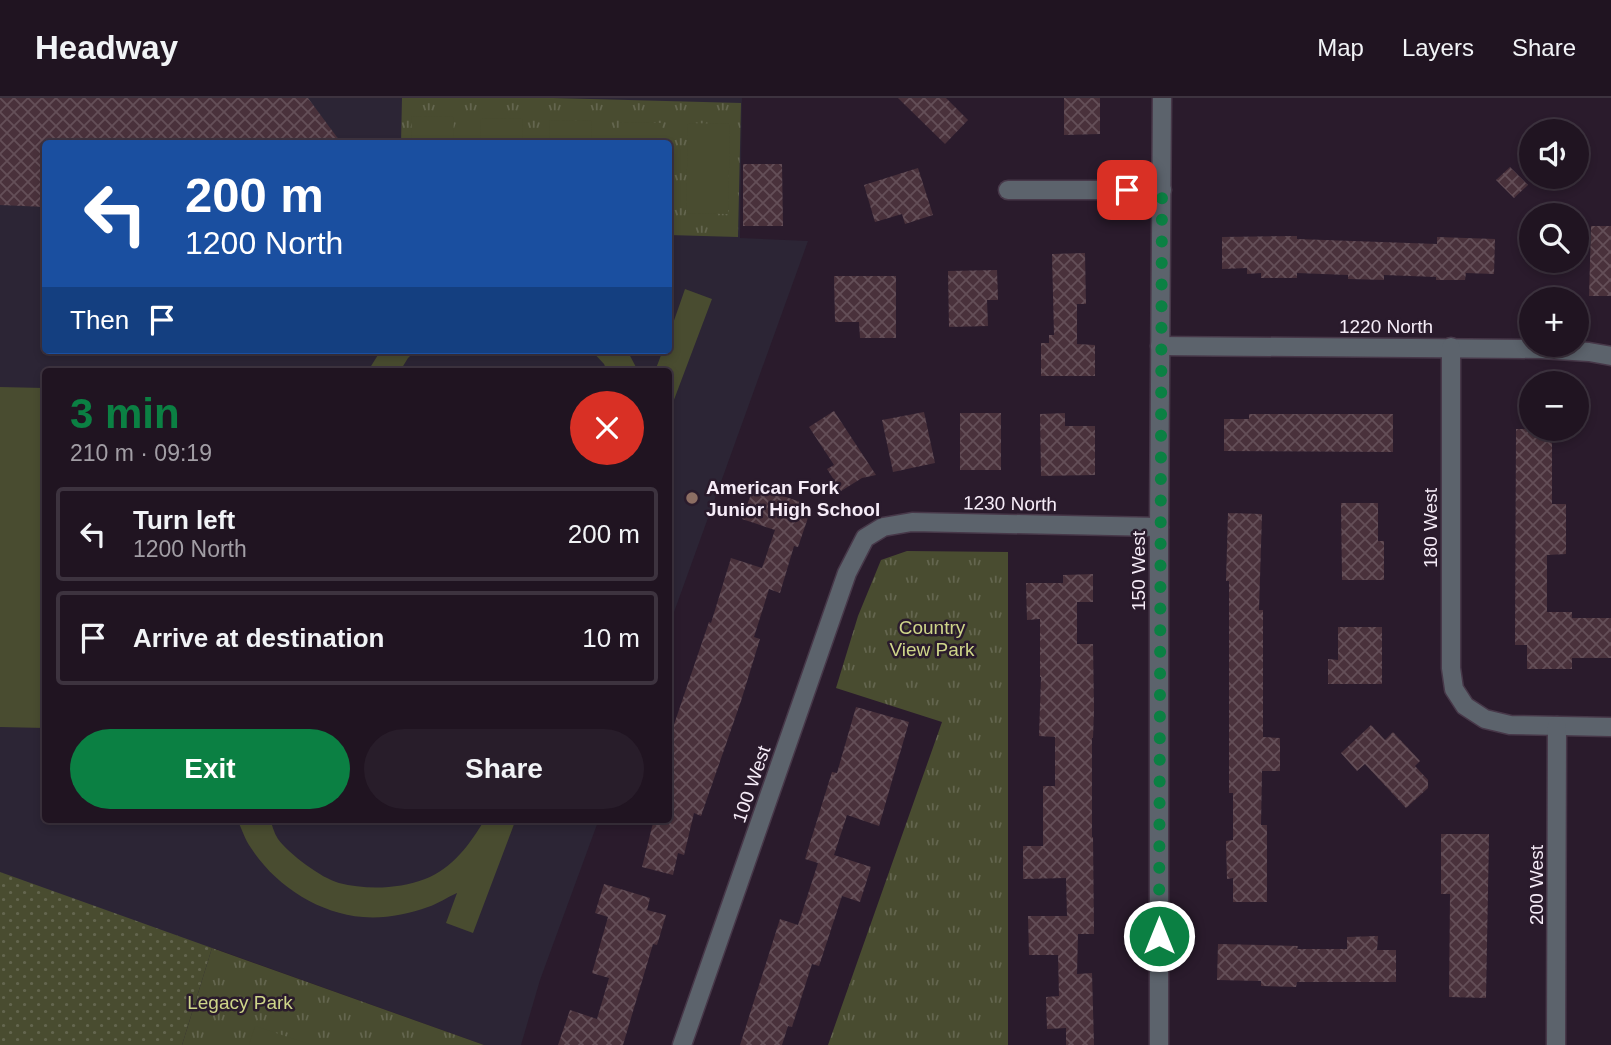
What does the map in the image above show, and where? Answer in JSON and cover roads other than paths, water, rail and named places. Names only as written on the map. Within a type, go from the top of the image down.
[{"type":"street","name":"150 West","points":[[1158,1045],[1162,98]]},
{"type":"street","points":[[1008,190],[1162,190]]},
{"type":"street","name":"1220 North","points":[[1160,346],[1451,347],[1541,349],[1611,356]]},
{"type":"street","name":"180 West","points":[[1451,347],[1451,668],[1454,689],[1465,706],[1485,719],[1510,725],[1557,726]]},
{"type":"street","name":"1230 North","points":[[864,538],[883,527],[912,522],[1159,527]]},
{"type":"street","name":"100 West","points":[[682,1045],[847,573],[864,538]]},
{"type":"street","points":[[1557,726],[1611,727]]},
{"type":"street","name":"200 West","points":[[1556,1045],[1557,726]]},
{"type":"place","name":"American Fork Junior High School","points":[[692,498]]},
{"type":"park label","name":"Country View Park","points":[[932,638]]},
{"type":"park label","name":"Legacy Park","points":[[240,1002]]}]
